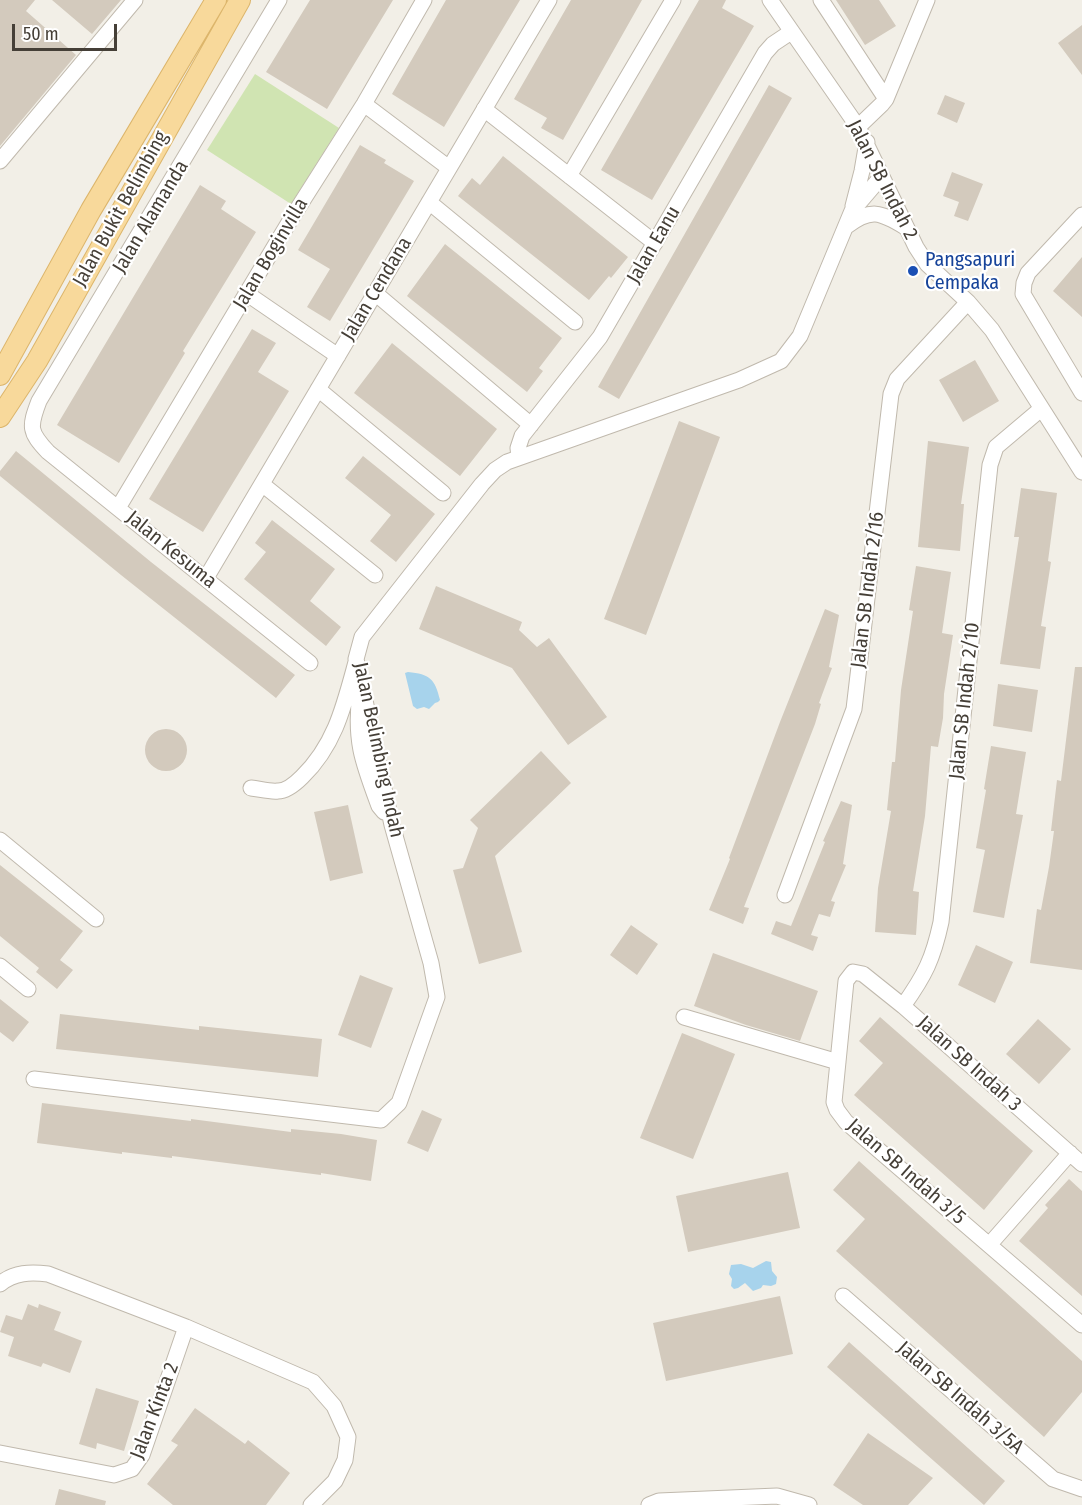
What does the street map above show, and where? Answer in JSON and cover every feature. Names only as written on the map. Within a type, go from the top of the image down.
[{"type":"main road","name":"Jalan Bukit Belimbing","points":[[0,375],[92,210],[216,0]]},
{"type":"main road","name":"Jalan Bukit Belimbing","points":[[4,403],[37,361],[240,0]]},
{"type":"street","points":[[0,160],[135,0]]},
{"type":"street","name":"Jalan Alamanda","points":[[33,436],[32,420],[39,401],[279,0]]},
{"type":"street","name":"Jalan Boginvilla","points":[[118,508],[246,293],[364,104],[424,0]]},
{"type":"street","name":"Jalan Cendana","points":[[206,578],[549,0]]},
{"type":"street","points":[[569,176],[673,0]]},
{"type":"street","name":"Jalan SB Indah 2","points":[[770,0],[867,142],[905,227],[927,264],[968,302],[992,330],[1082,472]]},
{"type":"street","points":[[821,0],[886,99]]},
{"type":"street","points":[[858,127],[886,99],[927,0]]},
{"type":"street","name":"Jalan Eanu","points":[[519,457],[518,448],[522,436],[600,337],[765,53],[790,32]]},
{"type":"street","points":[[364,104],[449,168]]},
{"type":"street","points":[[484,109],[655,243]]},
{"type":"street","points":[[852,211],[867,142]]},
{"type":"street","name":"Jalan Belimbing Indah","points":[[34,1078],[381,1120],[399,1103],[438,997],[392,825],[356,660],[362,637],[482,484],[507,462],[739,380],[782,361],[800,336],[852,211],[882,176]]},
{"type":"street","points":[[429,202],[575,322]]},
{"type":"street","points":[[847,226],[858,217],[871,213],[885,215],[905,227]]},
{"type":"street","points":[[1082,215],[1028,273],[1023,294],[1082,393]]},
{"type":"street","points":[[246,293],[338,356]]},
{"type":"street","points":[[375,293],[531,424]]},
{"type":"street","name":"Jalan SB Indah 2/16","points":[[785,895],[854,709],[891,394],[897,379],[968,302]]},
{"type":"street","points":[[318,388],[443,493]]},
{"type":"street","name":"Jalan SB Indah 2/10","points":[[903,1006],[921,980],[934,954],[941,922],[990,465],[996,447],[1041,409]]},
{"type":"street","name":"Jalan Kesuma","points":[[33,436],[48,452],[310,663]]},
{"type":"street","points":[[262,484],[375,575]]},
{"type":"street","points":[[251,788],[280,791],[295,784],[316,764],[331,740],[344,706],[356,660]]},
{"type":"street","points":[[0,840],[96,919]]},
{"type":"street","points":[[0,966],[28,989]]},
{"type":"street","name":"Jalan SB Indah 3","points":[[853,972],[863,974],[903,1006],[1082,1164]]},
{"type":"street","name":"Jalan SB Indah 3/5","points":[[853,972],[846,981],[834,1102],[842,1117],[1082,1325]]},
{"type":"street","points":[[684,1017],[838,1062]]},
{"type":"street","points":[[990,1244],[1070,1153]]},
{"type":"street","points":[[0,1284],[26,1272],[48,1274],[186,1327],[313,1382],[334,1406],[348,1437],[345,1460],[334,1481],[311,1505]]},
{"type":"street","name":"Jalan SB Indah 3/5A","points":[[843,1296],[1053,1479],[1082,1489]]},
{"type":"street","name":"Jalan Kinta 2","points":[[0,1453],[114,1475],[132,1469],[142,1455],[186,1327]]},
{"type":"street","points":[[649,1505],[659,1501],[777,1496],[809,1505]]},
{"type":"green space","points":[[255,74],[339,128],[291,204],[207,150]]},
{"type":"water","points":[[405,673],[426,676],[436,687],[440,700],[429,709],[424,707],[417,709],[413,706]]},
{"type":"water","points":[[766,1261],[771,1262],[772,1271],[777,1277],[776,1284],[763,1285],[753,1291],[745,1283],[734,1289],[731,1286],[732,1279],[729,1274],[731,1265],[741,1264],[753,1268]]},
{"type":"building","points":[[0,0],[35,0],[26,11],[76,55],[0,146]]},
{"type":"building","points":[[52,0],[121,0],[92,34]]},
{"type":"building","points":[[310,0],[393,0],[327,109],[266,72]]},
{"type":"building","points":[[446,0],[520,0],[444,127],[392,94]]},
{"type":"building","points":[[571,0],[642,0],[563,140],[541,128],[547,118],[514,99]]},
{"type":"building","points":[[699,0],[726,0],[722,8],[754,26],[652,200],[601,170]]},
{"type":"building","points":[[836,0],[879,0],[896,26],[865,45]]},
{"type":"building","points":[[1082,25],[1082,75],[1058,43]]},
{"type":"building","points":[[769,85],[792,98],[619,399],[598,387]]},
{"type":"building","points":[[945,95],[965,103],[957,123],[937,114]]},
{"type":"building","points":[[360,145],[386,160],[384,163],[414,181],[330,321],[307,307],[330,269],[298,250]]},
{"type":"building","points":[[503,156],[628,257],[589,300],[458,196],[472,178],[480,185]]},
{"type":"building","points":[[952,172],[983,184],[968,221],[954,216],[959,202],[943,196]]},
{"type":"building","points":[[200,185],[226,201],[221,209],[256,232],[183,351],[185,353],[119,463],[57,425]]},
{"type":"building","points":[[445,244],[562,338],[539,368],[543,371],[527,392],[407,296]]},
{"type":"building","points":[[1082,257],[1082,317],[1053,291]]},
{"type":"building","points":[[252,329],[276,343],[258,372],[289,391],[203,532],[149,499]]},
{"type":"building","points":[[392,343],[497,429],[460,476],[354,393]]},
{"type":"building","points":[[975,360],[999,401],[963,422],[939,380]]},
{"type":"building","points":[[679,421],[720,437],[646,635],[604,619]]},
{"type":"building","points":[[928,441],[969,447],[961,504],[964,504],[960,551],[918,547]]},
{"type":"building","points":[[16,451],[151,562],[295,675],[276,698],[0,476],[0,471]]},
{"type":"building","points":[[363,456],[435,514],[396,562],[370,541],[391,515],[345,478]]},
{"type":"building","points":[[1021,488],[1057,493],[1048,561],[1051,562],[1041,626],[1046,627],[1040,669],[1000,664],[1019,537],[1014,537]]},
{"type":"building","points":[[272,520],[335,569],[310,601],[341,627],[326,646],[244,579],[266,552],[255,543]]},
{"type":"building","points":[[916,566],[951,572],[942,633],[953,635],[938,747],[931,746],[925,816],[913,891],[919,892],[916,935],[875,932],[878,888],[891,811],[887,810],[913,611],[909,610]]},
{"type":"building","points":[[436,586],[522,622],[519,630],[537,647],[549,638],[607,717],[568,745],[512,668],[419,629]]},
{"type":"building","points":[[825,609],[839,615],[829,667],[832,668],[819,703],[821,704],[815,724],[744,907],[749,908],[743,924],[709,910]]},
{"type":"building","points":[[1075,667],[1082,667],[1082,970],[1030,963],[1037,909],[1041,910],[1049,867],[1057,780],[1061,781]]},
{"type":"building","points":[[998,684],[1038,690],[1032,732],[993,726]]},
{"type":"building","points":[[166,729],[174,730],[181,735],[186,742],[186,758],[181,765],[174,770],[166,771],[158,770],[151,765],[146,758],[145,750],[146,742],[151,735],[158,730]]},
{"type":"building","points":[[991,746],[1026,752],[1016,814],[1023,815],[1004,918],[973,912],[985,850],[976,848]]},
{"type":"building","points":[[541,751],[571,783],[495,856],[522,952],[479,964],[453,870],[463,868],[478,828],[470,820]]},
{"type":"building","points":[[841,801],[852,805],[843,864],[846,865],[831,901],[835,902],[830,917],[819,914],[811,935],[818,937],[813,951],[771,934],[776,921],[791,926],[825,842],[823,841]]},
{"type":"building","points":[[348,805],[363,873],[330,881],[314,812]]},
{"type":"building","points":[[0,865],[83,931],[60,960],[73,970],[57,989],[36,972],[39,968],[0,936]]},
{"type":"building","points":[[631,925],[658,944],[637,975],[610,955]]},
{"type":"building","points":[[976,945],[1013,962],[995,1003],[958,985]]},
{"type":"building","points":[[713,953],[818,991],[800,1041],[694,1006]]},
{"type":"building","points":[[360,975],[393,988],[371,1048],[338,1035]]},
{"type":"building","points":[[0,999],[29,1022],[13,1042],[0,1032]]},
{"type":"building","points":[[60,1014],[199,1030],[199,1026],[322,1039],[318,1077],[56,1049]]},
{"type":"building","points":[[880,1017],[1033,1151],[984,1210],[854,1095],[883,1063],[859,1041]]},
{"type":"building","points":[[1038,1019],[1071,1049],[1039,1084],[1006,1054]]},
{"type":"building","points":[[682,1033],[735,1054],[693,1159],[640,1138]]},
{"type":"building","points":[[42,1103],[291,1132],[291,1129],[341,1134],[377,1140],[371,1181],[172,1156],[172,1158],[122,1152],[122,1154],[37,1143]]},
{"type":"building","points":[[422,1110],[442,1119],[428,1152],[407,1143]]},
{"type":"building","points":[[859,1161],[1082,1361],[1082,1392],[1044,1437],[836,1251],[865,1219],[833,1190]]},
{"type":"building","points":[[788,1172],[800,1228],[688,1252],[676,1196]]},
{"type":"building","points":[[1069,1179],[1082,1191],[1082,1296],[1019,1241],[1048,1208],[1045,1205]]},
{"type":"building","points":[[780,1296],[793,1354],[666,1381],[653,1323]]},
{"type":"building","points":[[28,1304],[38,1308],[39,1304],[61,1312],[54,1330],[82,1341],[70,1373],[43,1363],[41,1367],[8,1356],[14,1337],[0,1332],[6,1315],[22,1320]]},
{"type":"building","points":[[849,1342],[1005,1481],[984,1505],[827,1367]]},
{"type":"building","points":[[96,1388],[139,1401],[124,1451],[97,1443],[96,1449],[79,1444]]},
{"type":"building","points":[[195,1408],[245,1444],[248,1440],[290,1473],[266,1505],[173,1505],[147,1484],[178,1445],[171,1441]]},
{"type":"building","points":[[868,1433],[933,1478],[908,1505],[863,1505],[833,1485]]},
{"type":"building","points":[[59,1489],[106,1501],[105,1505],[55,1505]]},
{"type":"place","name":"Pangsapuri Cempaka","points":[[913,271]]}]
